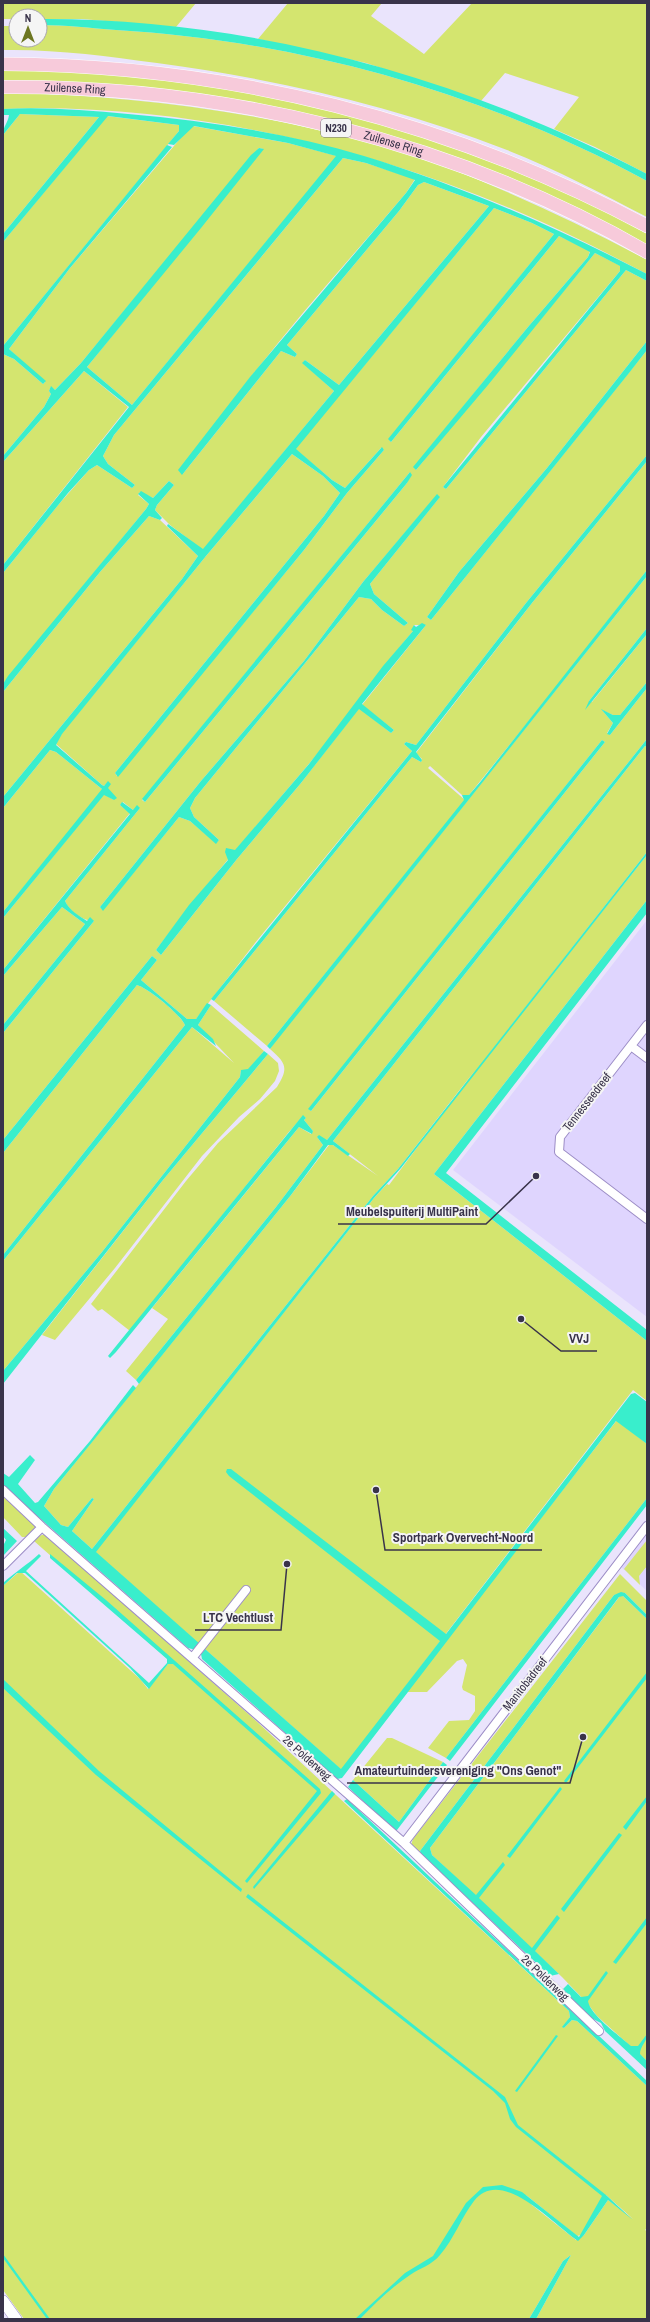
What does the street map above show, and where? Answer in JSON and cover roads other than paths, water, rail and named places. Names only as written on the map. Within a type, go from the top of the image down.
[{"type":"main road","name":"Zuilense Ring","points":[[3,64],[74,65],[168,73],[259,88],[357,110],[436,134],[499,157],[575,190],[647,226]]},
{"type":"main road","name":"Zuilense Ring","points":[[3,87],[71,88],[152,94],[230,105],[335,128],[411,150],[502,183],[575,215],[647,252]]},
{"type":"street","name":"Tennesseedreef","points":[[647,1026],[560,1137],[559,1152],[647,1218]]},
{"type":"street","points":[[631,1046],[647,1058]]},
{"type":"street","name":"2e Polderweg","points":[[3,1490],[42,1527],[404,1843],[599,2031]]},
{"type":"street","name":"Manitobadreef","points":[[404,1843],[647,1526]]},
{"type":"street","points":[[3,1566],[42,1527]]},
{"type":"street","points":[[192,1657],[246,1590]]},
{"type":"street","points":[[3,2301],[16,2319]]},
{"type":"place","name":"Meubelspuiterij MultiPaint","points":[[536,1176]]},
{"type":"place","name":"VVJ","points":[[521,1319]]},
{"type":"place","name":"Sportpark Overvecht-Noord","points":[[376,1490]]},
{"type":"place","name":"LTC Vechtlust","points":[[287,1564]]},
{"type":"place","name":"Amateurtuindersvereniging \"Ons Genot\"","points":[[583,1737]]}]
